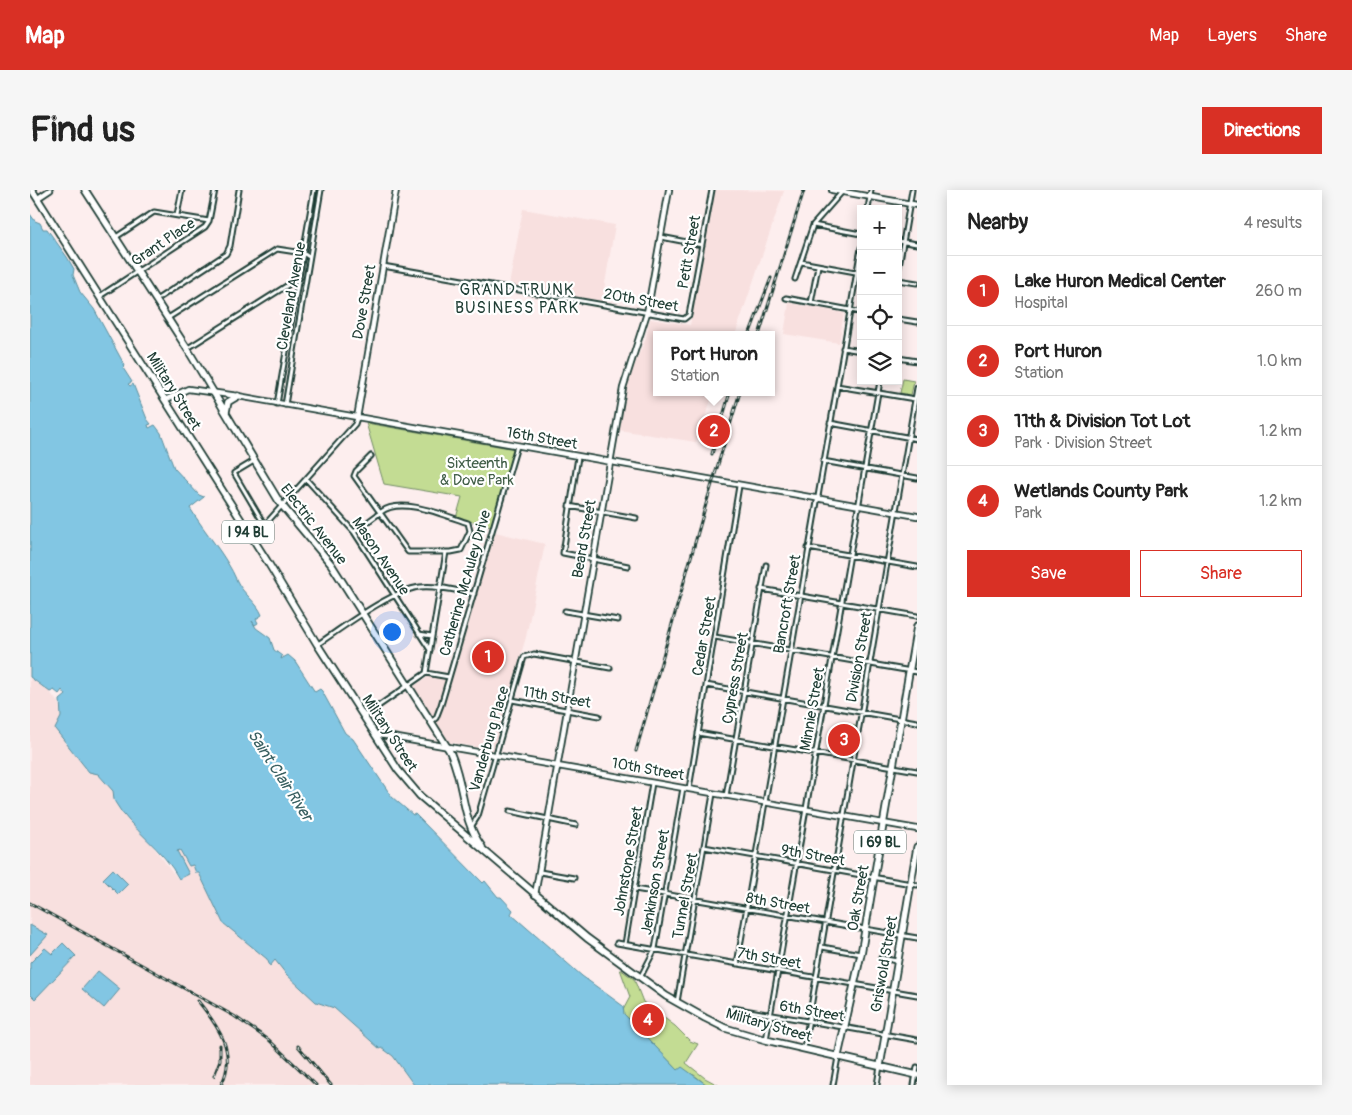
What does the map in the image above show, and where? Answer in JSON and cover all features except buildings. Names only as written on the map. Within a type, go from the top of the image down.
[{"type":"main road","name":"Military Street","points":[[32,190],[317,644],[411,787],[460,832],[587,938],[677,1002],[725,1028],[766,1040],[916,1075]]},
{"type":"main road","name":"Electric Avenue","points":[[85,190],[187,348],[282,506],[324,553],[446,746],[458,771],[465,812],[471,829],[488,854]]},
{"type":"main road","points":[[226,414],[228,402],[238,396]]},
{"type":"main road","name":"Oak Street","points":[[838,1056],[861,954],[917,626]]},
{"type":"main road","points":[[460,832],[471,829]]},
{"type":"main road","name":"Griswold Street","points":[[880,1066],[897,960],[914,884],[917,847]]},
{"type":"street","points":[[38,198],[50,190]]},
{"type":"street","points":[[178,214],[182,190]]},
{"type":"street","name":"Grant Place","points":[[100,296],[204,229],[209,221],[215,190]]},
{"type":"street","points":[[156,300],[224,257],[229,250],[239,190]]},
{"type":"street","name":"Cleveland Avenue","points":[[278,404],[314,190]]},
{"type":"street","name":"Cleveland Avenue","points":[[285,405],[321,190]]},
{"type":"street","name":"Dove Street","points":[[357,418],[396,190]]},
{"type":"street","name":"Beard Street","points":[[535,895],[626,375],[641,336],[647,313],[669,190]]},
{"type":"street","name":"Petit Street","points":[[687,318],[712,190]]},
{"type":"street","points":[[832,190],[917,205]]},
{"type":"street","points":[[869,205],[871,190]]},
{"type":"street","points":[[902,252],[912,190]]},
{"type":"street","points":[[795,279],[813,225],[842,192]]},
{"type":"street","points":[[116,237],[154,212],[178,214],[209,221]]},
{"type":"street","points":[[813,225],[857,233]]},
{"type":"street","points":[[660,237],[702,245]]},
{"type":"street","points":[[904,242],[917,244]]},
{"type":"street","points":[[168,318],[277,249],[303,253],[309,257]]},
{"type":"street","points":[[801,262],[857,273]]},
{"type":"street","name":"20th Street","points":[[383,266],[681,319],[687,318]]},
{"type":"street","points":[[811,303],[818,266]]},
{"type":"street","points":[[187,348],[299,278]]},
{"type":"street","name":"Bancroft Street","points":[[737,964],[823,461],[850,310],[857,281]]},
{"type":"street","points":[[902,281],[917,283]]},
{"type":"street","points":[[786,298],[857,311]]},
{"type":"street","points":[[902,320],[917,322]]},
{"type":"street","points":[[844,348],[857,350]]},
{"type":"street","points":[[902,359],[917,361]]},
{"type":"street","name":"Minnie Street","points":[[766,1040],[879,385]]},
{"type":"street","points":[[837,386],[916,400]]},
{"type":"street","name":"Division Street","points":[[804,1048],[917,388]]},
{"type":"street","name":"16th Street","points":[[165,400],[188,389],[214,392],[917,516]]},
{"type":"street","points":[[252,538],[356,424],[357,418]]},
{"type":"street","points":[[830,423],[917,438]]},
{"type":"street","name":"Catherine McAuley Drive","points":[[430,723],[436,718],[441,706],[517,446]]},
{"type":"street","points":[[354,532],[381,512],[392,506],[405,505],[470,525],[468,536],[462,549],[456,552],[408,552],[402,547],[381,512],[354,476],[356,471],[371,456]]},
{"type":"street","points":[[578,457],[562,551],[564,554],[628,566]]},
{"type":"street","points":[[254,461],[234,473],[264,524]]},
{"type":"street","points":[[823,461],[917,478]]},
{"type":"street","name":"Mason Avenue","points":[[306,479],[354,532],[430,650]]},
{"type":"street","name":"Cedar Street","points":[[686,789],[698,733],[740,486]]},
{"type":"street","points":[[569,506],[636,518]]},
{"type":"street","points":[[808,548],[917,567]]},
{"type":"street","points":[[364,716],[426,673],[446,552]]},
{"type":"street","name":"Cypress Street","points":[[726,796],[766,565]]},
{"type":"street","points":[[317,644],[395,596],[413,588],[440,588],[474,594]]},
{"type":"street","points":[[761,589],[917,616]]},
{"type":"street","points":[[565,611],[618,620]]},
{"type":"street","points":[[419,634],[432,636]]},
{"type":"street","points":[[715,637],[917,672]]},
{"type":"street","name":"Vanderburg Place","points":[[471,829],[476,820],[526,654],[575,662]]},
{"type":"street","points":[[575,662],[610,668]]},
{"type":"street","points":[[426,673],[449,677]]},
{"type":"street","points":[[706,685],[917,722]]},
{"type":"street","name":"11th Street","points":[[512,700],[599,716]]},
{"type":"street","points":[[698,733],[917,771]]},
{"type":"street","name":"10th Street","points":[[375,734],[917,829]]},
{"type":"street","name":"Johnstone Street","points":[[625,944],[652,783]]},
{"type":"street","name":"Jenkinson Street","points":[[640,976],[655,949],[686,789]]},
{"type":"street","name":"Tunnel Street","points":[[677,1002],[713,794]]},
{"type":"street","points":[[510,811],[576,825]]},
{"type":"street","name":"9th Street","points":[[704,847],[914,884]]},
{"type":"street","points":[[540,872],[574,878]]},
{"type":"street","name":"8th Street","points":[[635,889],[917,938]]},
{"type":"street","name":"7th Street","points":[[617,943],[917,995]]},
{"type":"street","points":[[822,947],[861,954]]},
{"type":"street","points":[[881,958],[897,960]]},
{"type":"street","name":"6th Street","points":[[733,1008],[917,1040]]},
{"type":"street","name":"Oak Street","points":[[833,1085],[838,1056]]},
{"type":"street","name":"Griswold Street","points":[[877,1085],[880,1066]]},
{"type":"street","points":[[914,1085],[917,1067]]},
{"type":"shaded area","points":[[715,190],[784,191],[736,331],[653,331],[653,396],[713,396],[696,442],[619,430],[630,375],[646,338],[650,319],[690,325]]},
{"type":"shaded area","points":[[523,209],[615,225],[602,301],[509,285]]},
{"type":"shaded area","points":[[789,303],[844,313],[839,343],[784,334]]},
{"type":"shaded area","points":[[495,532],[545,544],[526,637],[493,750],[449,742],[413,687],[428,677],[449,679]]},
{"type":"shaded area","points":[[30,677],[50,692],[59,704],[61,717],[56,729],[89,772],[98,774],[114,791],[114,801],[121,812],[142,832],[178,879],[189,874],[177,851],[179,849],[189,866],[193,865],[199,872],[223,923],[268,959],[271,966],[275,960],[286,974],[319,1003],[334,1008],[380,1049],[382,1048],[393,1056],[414,1085],[30,1085]]},
{"type":"green space","points":[[903,379],[914,381],[911,395],[900,393]]},
{"type":"green space","name":"Sixteenth & Dove Park","points":[[366,423],[515,449],[492,526],[456,518],[462,497],[384,484]]},
{"type":"green space","points":[[838,723],[855,726],[850,757],[833,755]]},
{"type":"green space","points":[[620,969],[634,979],[643,1002],[675,1026],[690,1041],[698,1044],[686,1063],[705,1078],[718,1085],[707,1085],[694,1075],[678,1070],[622,1012],[630,997]]},
{"type":"water","name":"Saint Clair River","points":[[30,214],[35,221],[40,223],[43,229],[47,229],[74,269],[73,275],[80,292],[94,309],[125,366],[123,368],[132,382],[128,384],[130,386],[133,384],[147,419],[151,424],[148,425],[149,428],[155,425],[161,433],[174,468],[199,495],[204,497],[190,508],[227,562],[240,586],[260,610],[262,615],[256,619],[258,623],[255,625],[252,621],[256,628],[270,638],[274,650],[282,656],[281,659],[288,655],[295,661],[315,692],[320,689],[322,691],[345,733],[353,739],[392,797],[413,815],[415,814],[483,883],[485,881],[498,897],[501,897],[513,910],[511,914],[582,976],[623,1006],[624,1014],[678,1070],[682,1067],[707,1085],[414,1085],[393,1056],[382,1048],[380,1049],[334,1008],[316,1002],[286,974],[275,960],[270,966],[267,959],[223,923],[199,873],[196,873],[193,865],[189,866],[180,850],[177,851],[189,874],[179,879],[165,858],[121,812],[114,801],[113,791],[98,774],[89,772],[55,729],[61,717],[60,700],[66,695],[62,690],[59,694],[54,690],[50,692],[30,677]]},
{"type":"water","points":[[113,869],[128,884],[118,894],[103,879]]},
{"type":"water","points":[[30,925],[48,935],[30,955]]},
{"type":"water","points":[[63,943],[76,956],[35,999],[30,994],[30,963],[45,948],[52,954]]},
{"type":"water","points":[[98,971],[120,989],[104,1008],[82,989]]},
{"type":"railway","points":[[760,331],[804,190]]},
{"type":"railway","points":[[751,331],[771,278]]},
{"type":"railway","points":[[712,454],[729,396]]},
{"type":"railway","points":[[636,751],[739,396]]},
{"type":"railway","points":[[30,903],[234,1016],[269,1040],[316,1085]]},
{"type":"railway","points":[[198,1001],[219,1030],[223,1040],[227,1062],[226,1073],[221,1085]]},
{"type":"railway","points":[[214,1076],[220,1060],[220,1045]]},
{"type":"railway","points":[[298,1046],[331,1085]]},
{"type":"place","name":"Port Huron","points":[[714,431]]},
{"type":"place","name":"Lake Huron Medical Center","points":[[488,657]]},
{"type":"place","name":"11th & Division Tot Lot","points":[[844,740]]},
{"type":"place","name":"Wetlands County Park","points":[[648,1020]]},
{"type":"district","name":"GRAND TRUNK BUSINESS PARK","points":[[517,298]]}]
